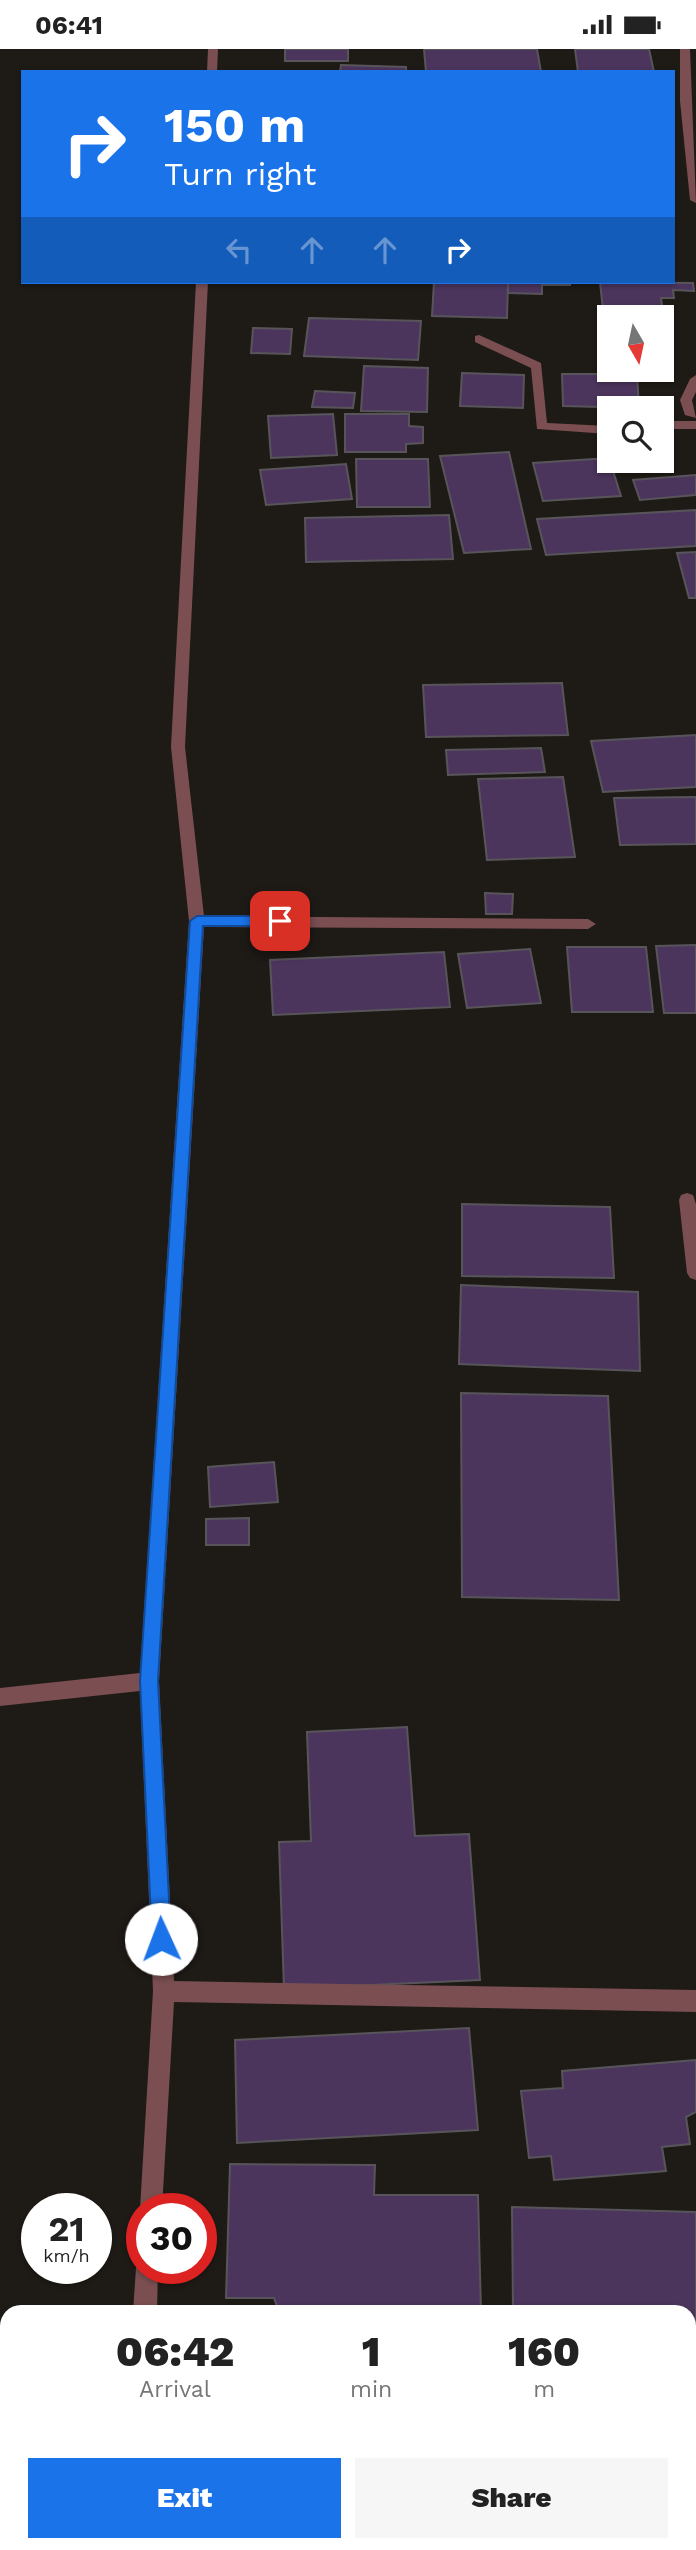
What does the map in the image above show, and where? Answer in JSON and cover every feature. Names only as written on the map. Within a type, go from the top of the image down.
[{"type":"street","points":[[212,70],[213,49]]},
{"type":"street","points":[[685,49],[685,101],[696,200]]},
{"type":"street","points":[[152,2193],[164,1991],[149,1681],[197,921],[178,747],[202,284]]},
{"type":"street","points":[[479,339],[537,366],[541,426],[597,429]]},
{"type":"street","points":[[696,379],[686,400],[689,412],[696,414]]},
{"type":"street","points":[[674,425],[696,425]]},
{"type":"street","points":[[197,921],[588,924]]},
{"type":"street","points":[[687,1200],[696,1273]]},
{"type":"street","points":[[0,1697],[149,1681]]},
{"type":"street","points":[[164,1991],[696,2001]]},
{"type":"street","points":[[145,2305],[146,2284]]},
{"type":"building","points":[[285,49],[348,49],[348,61],[285,61]]},
{"type":"building","points":[[424,49],[537,49],[541,70],[426,70]]},
{"type":"building","points":[[575,49],[649,49],[654,70],[578,70]]},
{"type":"building","points":[[341,65],[406,67],[406,70],[340,70]]},
{"type":"building","points":[[693,283],[694,291],[673,290],[674,298],[661,298],[662,305],[602,305],[600,284]]},
{"type":"building","points":[[434,284],[508,284],[507,318],[432,316]]},
{"type":"building","points":[[508,284],[570,284],[542,285],[542,294],[508,293]]},
{"type":"building","points":[[309,318],[421,321],[418,360],[304,356]]},
{"type":"building","points":[[253,328],[292,329],[290,354],[251,353]]},
{"type":"building","points":[[364,366],[428,368],[427,412],[361,411]]},
{"type":"building","points":[[462,373],[524,375],[523,408],[460,406]]},
{"type":"building","points":[[562,374],[597,374],[597,382],[637,382],[638,396],[597,396],[597,407],[563,406]]},
{"type":"building","points":[[315,391],[355,393],[353,408],[312,407]]},
{"type":"building","points":[[333,414],[337,455],[271,458],[268,416]]},
{"type":"building","points":[[345,414],[409,414],[409,426],[423,427],[423,443],[406,444],[406,452],[345,452]]},
{"type":"building","points":[[509,452],[531,549],[464,553],[440,456]]},
{"type":"building","points":[[356,459],[428,459],[430,507],[357,507]]},
{"type":"building","points":[[597,459],[597,473],[614,473],[621,496],[543,501],[533,463]]},
{"type":"building","points":[[346,464],[352,499],[266,505],[260,470]]},
{"type":"building","points":[[696,475],[696,495],[640,500],[633,480]]},
{"type":"building","points":[[696,510],[696,546],[546,555],[537,519]]},
{"type":"building","points":[[449,515],[453,559],[306,562],[305,518]]},
{"type":"building","points":[[696,552],[696,598],[689,598],[677,553]]},
{"type":"building","points":[[562,683],[568,735],[426,737],[423,685]]},
{"type":"building","points":[[696,735],[696,787],[603,792],[591,741]]},
{"type":"building","points":[[541,748],[545,772],[448,775],[446,750]]},
{"type":"building","points":[[563,777],[575,857],[487,860],[478,779]]},
{"type":"building","points":[[696,797],[696,844],[620,845],[614,798]]},
{"type":"building","points":[[485,893],[513,894],[512,914],[486,914]]},
{"type":"building","points":[[696,945],[696,1013],[664,1013],[656,946]]},
{"type":"building","points":[[567,947],[646,947],[653,1012],[572,1012]]},
{"type":"building","points":[[530,949],[541,1003],[467,1008],[458,954]]},
{"type":"building","points":[[444,952],[450,1007],[273,1015],[270,960]]},
{"type":"building","points":[[462,1204],[610,1207],[614,1278],[462,1276]]},
{"type":"building","points":[[461,1285],[638,1292],[640,1371],[459,1364]]},
{"type":"building","points":[[461,1393],[608,1396],[619,1600],[462,1597]]},
{"type":"building","points":[[274,1462],[278,1502],[210,1507],[208,1467]]},
{"type":"building","points":[[249,1518],[249,1545],[206,1545],[206,1519]]},
{"type":"building","points":[[407,1727],[415,1836],[469,1834],[480,1980],[284,1989],[279,1842],[311,1841],[307,1732]]},
{"type":"building","points":[[469,2028],[478,2130],[237,2143],[235,2040]]},
{"type":"building","points":[[696,2060],[696,2112],[686,2117],[690,2144],[662,2147],[666,2171],[554,2180],[551,2156],[529,2158],[521,2091],[563,2088],[562,2071]]},
{"type":"building","points":[[230,2164],[375,2165],[374,2195],[478,2195],[481,2305],[276,2305],[274,2298],[226,2298]]},
{"type":"building","points":[[512,2207],[696,2212],[696,2305],[513,2305]]},
{"type":"route","points":[[161,1939],[149,1681],[197,921],[280,921]]}]
